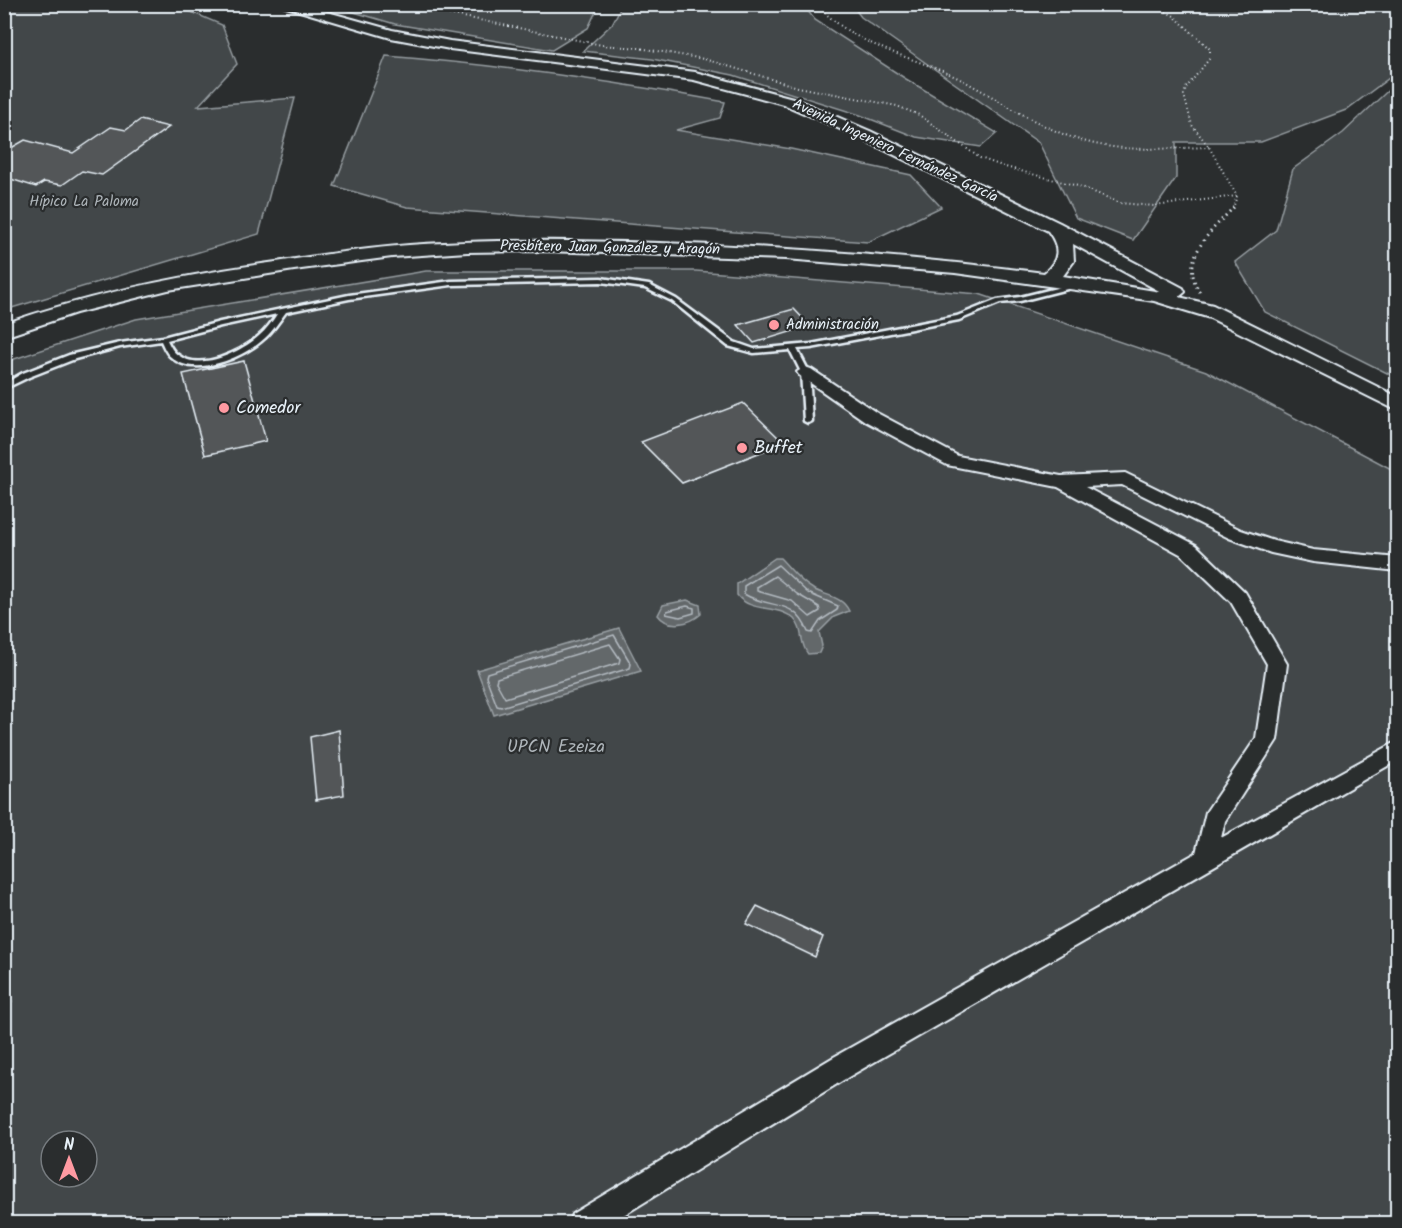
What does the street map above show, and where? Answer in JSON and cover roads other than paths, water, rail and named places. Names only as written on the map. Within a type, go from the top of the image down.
[{"type":"street","name":"Avenida Ingeniero Fernández García","points":[[282,4],[391,34],[450,45],[695,76],[788,100],[864,134],[1054,227],[1219,315],[1398,405]]},
{"type":"street","points":[[1048,279],[1061,269],[1067,255],[1065,241],[1054,227]]},
{"type":"street","name":"Presbítero Juan González y Aragón","points":[[4,331],[47,315],[121,295],[222,275],[363,254],[464,247],[541,245],[872,258],[1048,279],[1157,296],[1219,315]]},
{"type":"street","points":[[805,372],[871,417],[953,461],[1061,482],[1125,479],[1235,534],[1271,547],[1313,556],[1398,565]]},
{"type":"street","points":[[1061,482],[1189,550],[1238,597],[1277,664],[1266,740],[1214,819],[1206,859]]},
{"type":"street","points":[[582,1224],[842,1067],[1398,749]]},
{"type":"lane","points":[[4,387],[26,375],[72,357],[120,345],[163,339],[349,297],[451,283],[602,280],[647,286],[674,300],[731,344],[753,351],[793,348],[960,318],[999,301],[1020,299],[1083,284]]},
{"type":"lane","points":[[163,339],[170,352],[178,360],[189,364],[206,364],[237,355],[261,339],[284,310]]},
{"type":"lane","points":[[793,348],[805,372],[808,421]]},
{"type":"lane","points":[[4,997],[4,1002]]},
{"type":"water","points":[[775,558],[780,558],[808,586],[838,599],[849,611],[834,617],[819,632],[822,646],[819,653],[808,654],[797,623],[787,614],[749,604],[737,595],[737,584]]},
{"type":"water","points":[[687,600],[700,605],[701,614],[679,624],[667,622],[658,615],[663,605]]},
{"type":"water","points":[[619,628],[641,671],[494,715],[477,670]]},
{"type":"place","name":"Administración","points":[[774,325]]},
{"type":"place","name":"Comedor","points":[[224,408]]},
{"type":"place","name":"Buffet","points":[[742,448]]},
{"type":"park label","name":"Hípico La Paloma","points":[[84,202]]},
{"type":"park label","name":"UPCN Ezeiza","points":[[556,747]]}]
